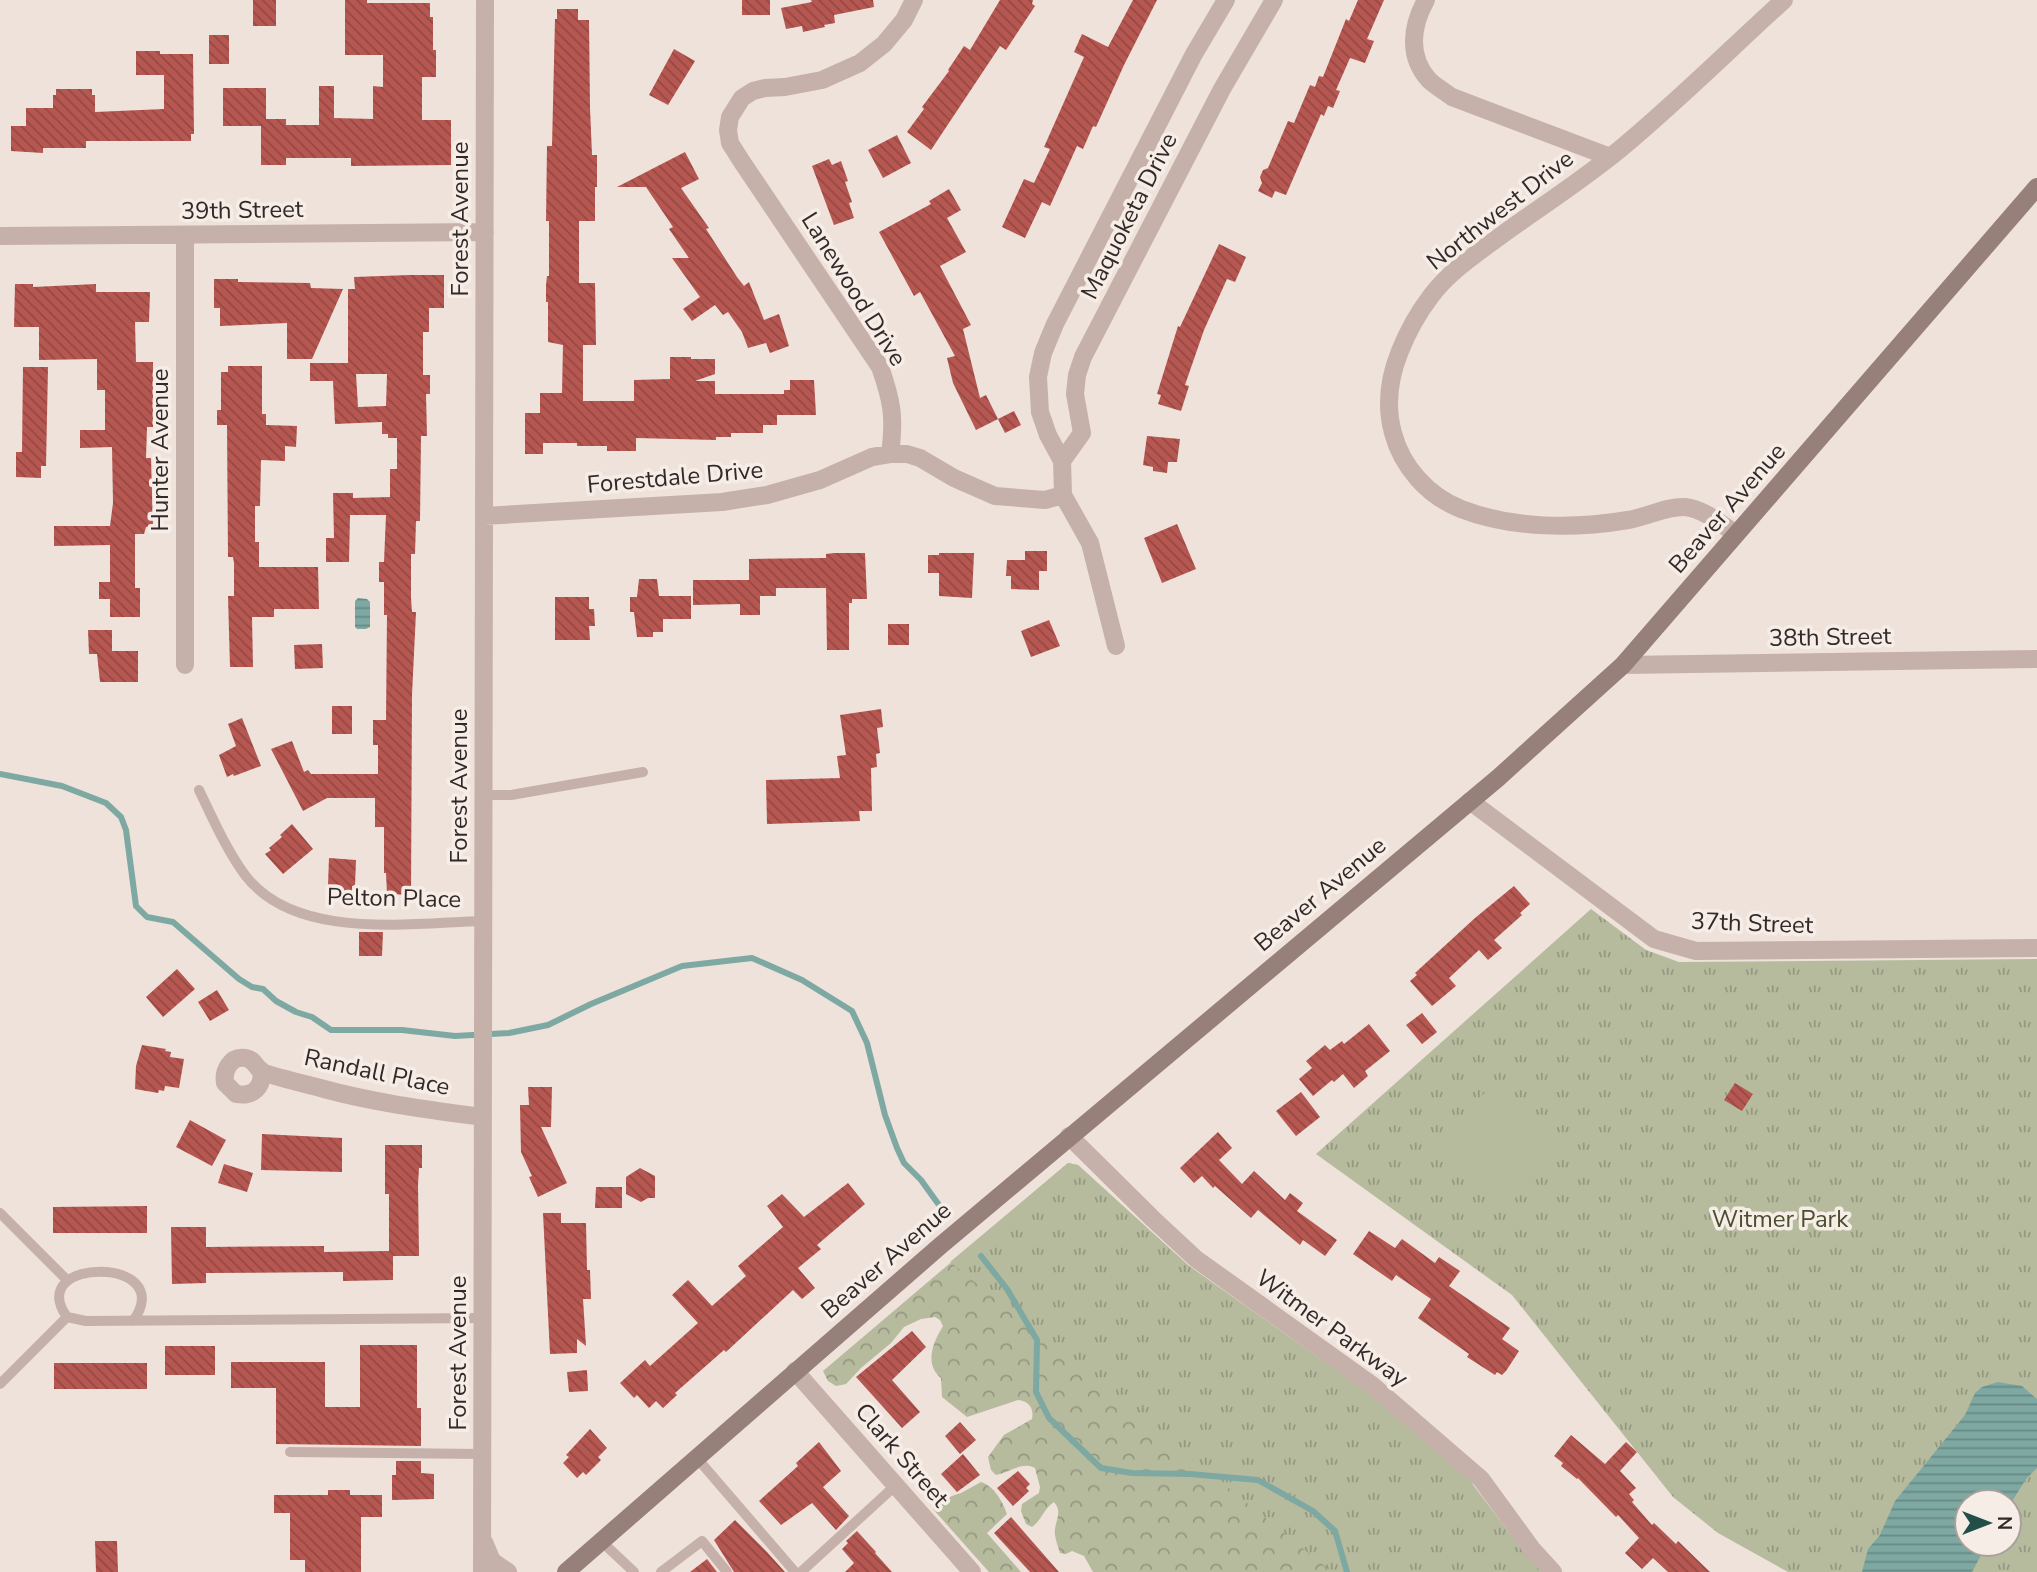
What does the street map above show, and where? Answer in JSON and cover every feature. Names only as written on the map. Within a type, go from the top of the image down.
[{"type":"main road","name":"Beaver Avenue","points":[[566,1572],[1069,1136],[1547,736],[1623,665],[2037,187]]},
{"type":"street","name":"Forest Avenue","points":[[482,1572],[485,0]]},
{"type":"street","name":"Lanewood Drive","points":[[890,454],[894,429],[892,403],[880,367],[742,162],[730,143],[728,130],[730,117],[742,98],[753,91],[822,80],[860,64],[884,44],[904,20],[914,0]]},
{"type":"street","name":"Maquoketa Drive","points":[[1116,646],[1090,543],[1063,495],[1062,461],[1048,435],[1040,412],[1038,377],[1043,353],[1055,324],[1194,54],[1226,0]]},
{"type":"street","name":"Maquoketa Drive","points":[[1062,461],[1082,433],[1075,394],[1083,357],[1222,89],[1273,0]]},
{"type":"street","points":[[1426,0],[1416,18],[1413,31],[1414,51],[1430,81],[1452,97],[1610,157]]},
{"type":"street","name":"Northwest Drive","points":[[1737,534],[1704,513],[1685,507],[1630,520],[1565,527],[1500,520],[1461,509],[1440,498],[1421,483],[1406,464],[1395,442],[1389,419],[1388,395],[1392,371],[1409,329],[1433,293],[1472,257],[1610,157],[1784,0]]},
{"type":"street","name":"39th Street","points":[[0,236],[485,232]]},
{"type":"street","name":"Hunter Avenue","points":[[185,234],[185,665]]},
{"type":"street","name":"Forestdale Drive","points":[[484,516],[722,502],[767,495],[820,480],[872,457],[890,454],[907,454],[920,458],[954,478],[995,496],[1045,499],[1063,495]]},
{"type":"street","name":"38th Street","points":[[1623,665],[2037,659]]},
{"type":"street","name":"37th Street","points":[[1470,802],[1654,939],[1696,951],[2037,948]]},
{"type":"street","name":"Randall Place","points":[[261,1070],[333,1091],[483,1117]]},
{"type":"street","name":"Witmer Parkway","points":[[1069,1136],[1196,1259],[1371,1385],[1481,1479],[1532,1549],[1553,1572]]},
{"type":"street","name":"Clark Street","points":[[795,1371],[972,1572]]},
{"type":"street","points":[[482,1539],[492,1561],[508,1572]]},
{"type":"lane","points":[[483,795],[511,795],[643,772]]},
{"type":"lane","name":"Pelton Place","points":[[199,790],[221,835],[246,876],[269,897],[290,909],[320,920],[371,923],[483,921]]},
{"type":"lane","points":[[0,1213],[66,1279]]},
{"type":"lane","points":[[66,1279],[85,1273],[123,1274],[134,1279],[140,1289],[141,1300],[139,1312],[133,1321]]},
{"type":"lane","points":[[66,1279],[59,1298],[61,1308],[67,1317],[86,1321],[483,1318]]},
{"type":"lane","points":[[0,1384],[67,1317]]},
{"type":"lane","points":[[290,1452],[483,1454]]},
{"type":"lane","points":[[696,1457],[795,1572]]},
{"type":"lane","points":[[801,1572],[896,1485]]},
{"type":"lane","points":[[601,1541],[634,1572]]},
{"type":"lane","points":[[661,1572],[702,1541],[727,1572]]},
{"type":"green space","name":"Witmer Park","points":[[1591,909],[1646,950],[1679,962],[2037,959],[2037,1572],[1788,1572],[1718,1533],[1673,1497],[1512,1295],[1316,1154]]},
{"type":"green space","points":[[1492,1085],[1561,1150],[1503,1211],[1434,1146]]},
{"type":"green space","points":[[1068,1163],[1078,1165],[1189,1266],[1255,1314],[1523,1551],[1541,1572],[1093,1572],[1084,1556],[1072,1551],[1060,1553],[1055,1531],[1058,1510],[1054,1502],[1032,1527],[1026,1524],[1021,1511],[1022,1504],[1039,1493],[1040,1487],[1035,1468],[1025,1466],[996,1475],[991,1470],[988,1457],[1004,1435],[1032,1419],[1030,1406],[1018,1400],[967,1417],[942,1397],[941,1378],[932,1360],[933,1346],[943,1326],[940,1320],[935,1317],[921,1319],[904,1327],[891,1343],[846,1384],[836,1386],[828,1381],[823,1371]]},
{"type":"green space","points":[[1068,1163],[1078,1165],[1189,1266],[1366,1391],[1468,1478],[1541,1572],[1332,1572],[950,1262]]},
{"type":"green space","points":[[981,1482],[997,1495],[1007,1514],[987,1533],[1021,1572],[989,1572],[933,1509],[937,1501],[961,1493]]},
{"type":"water","points":[[358,598],[370,602],[370,627],[366,629],[355,627],[355,601]]},
{"type":"water","points":[[1998,1382],[2022,1386],[2037,1399],[2037,1468],[2020,1488],[1953,1488],[1953,1558],[1980,1558],[1972,1572],[1862,1572],[1868,1549],[1880,1535],[1895,1501],[1965,1415],[1975,1393],[1982,1387]]},
{"type":"building","points":[[253,0],[276,0],[276,26],[253,26]]},
{"type":"building","points":[[345,0],[367,0],[367,3],[430,3],[430,17],[433,17],[433,50],[436,50],[436,77],[422,77],[422,120],[451,120],[451,165],[351,166],[351,158],[286,158],[286,165],[261,165],[261,126],[223,126],[223,88],[266,88],[266,119],[286,119],[286,125],[319,125],[319,86],[334,86],[334,118],[373,119],[373,86],[383,87],[383,55],[345,55]]},
{"type":"building","points":[[742,0],[770,0],[770,15],[742,15]]},
{"type":"building","points":[[811,0],[873,0],[874,7],[834,15],[835,23],[824,25],[825,27],[803,32],[802,26],[786,29],[781,8],[812,2]]},
{"type":"building","points":[[1000,0],[1033,0],[1032,4],[1035,6],[1006,50],[1000,46],[931,150],[907,132],[964,46],[970,50]]},
{"type":"building","points":[[1133,0],[1157,0],[1096,127],[1093,126],[1083,149],[1077,146],[1050,206],[1042,202],[1025,238],[1002,227],[1024,179],[1034,183],[1050,149],[1044,147],[1084,57],[1074,52],[1082,34],[1108,47]]},
{"type":"building","points":[[1358,0],[1384,0],[1367,39],[1374,41],[1365,63],[1350,58],[1336,90],[1340,91],[1333,108],[1328,106],[1324,116],[1321,114],[1286,195],[1275,191],[1272,198],[1258,191],[1263,170],[1268,168],[1288,121],[1294,123],[1310,85],[1315,87],[1319,76],[1323,77],[1346,19],[1349,21]]},
{"type":"building","points":[[557,9],[578,9],[578,20],[589,20],[592,155],[597,155],[597,187],[595,221],[579,221],[579,283],[595,283],[596,345],[583,345],[583,401],[634,401],[634,380],[670,379],[670,357],[691,357],[715,359],[715,374],[695,381],[715,381],[715,394],[784,394],[784,390],[790,390],[790,380],[814,380],[816,415],[777,415],[777,425],[763,425],[763,433],[731,433],[731,437],[716,437],[716,440],[636,438],[636,451],[607,451],[607,446],[577,446],[577,443],[543,443],[543,454],[525,454],[525,413],[540,413],[540,393],[562,393],[563,345],[548,342],[546,302],[549,276],[549,221],[546,221],[547,146],[552,146]]},
{"type":"building","points":[[209,35],[229,35],[229,64],[209,64]]},
{"type":"building","points":[[674,49],[695,61],[668,105],[649,95]]},
{"type":"building","points":[[136,51],[193,54],[194,134],[191,134],[191,141],[86,141],[86,148],[43,148],[43,153],[11,151],[11,126],[26,126],[26,108],[53,108],[56,89],[92,89],[92,95],[95,95],[95,112],[164,109],[164,75],[136,75]]},
{"type":"building","points":[[897,135],[911,163],[883,178],[868,150]]},
{"type":"building","points":[[685,152],[699,179],[681,188],[709,228],[706,229],[737,277],[744,286],[749,282],[764,320],[779,314],[789,346],[770,353],[766,343],[748,348],[742,332],[728,312],[723,315],[715,305],[692,321],[683,309],[700,297],[672,258],[689,258],[669,229],[673,227],[646,187],[617,187]]},
{"type":"building","points":[[829,159],[832,165],[841,161],[848,181],[845,182],[854,218],[834,225],[812,166]]},
{"type":"building","points":[[949,189],[961,210],[947,218],[966,252],[940,266],[971,325],[963,329],[980,398],[986,395],[998,419],[976,430],[953,383],[947,358],[955,356],[920,292],[914,296],[879,232],[931,204],[929,201]]},
{"type":"building","points":[[1219,244],[1246,257],[1235,282],[1227,279],[1204,330],[1185,385],[1189,386],[1181,411],[1158,404],[1161,395],[1157,394],[1178,326],[1180,327]]},
{"type":"building","points":[[444,275],[444,308],[429,308],[429,332],[423,332],[423,375],[430,375],[430,394],[426,394],[427,436],[421,436],[420,521],[416,521],[415,554],[411,554],[412,612],[416,612],[412,695],[411,895],[387,894],[384,827],[375,827],[375,798],[327,798],[303,811],[271,749],[292,741],[304,772],[308,770],[311,774],[378,774],[378,745],[373,745],[373,720],[386,720],[387,615],[384,615],[384,582],[379,582],[379,562],[384,562],[386,515],[350,515],[349,562],[326,562],[326,538],[334,538],[333,493],[353,493],[353,498],[390,497],[390,469],[397,469],[397,438],[388,438],[388,434],[382,434],[382,422],[335,424],[333,381],[310,381],[310,363],[348,363],[348,289],[355,289],[354,277]],"holes":[[[356,374],[387,374],[386,406],[358,407]]]},
{"type":"building","points":[[214,279],[310,283],[311,288],[343,289],[312,359],[287,359],[287,323],[220,326],[220,308],[214,308]]},
{"type":"building","points":[[15,284],[33,284],[33,287],[96,284],[96,292],[150,292],[149,322],[135,322],[136,362],[153,362],[153,427],[147,427],[146,458],[151,458],[153,527],[146,527],[144,534],[135,534],[135,588],[140,588],[140,617],[110,617],[110,599],[99,599],[99,582],[110,582],[110,545],[54,546],[54,526],[110,526],[113,503],[112,447],[80,448],[80,430],[105,430],[105,390],[97,390],[97,359],[39,360],[39,327],[14,327]]},
{"type":"building","points":[[228,366],[262,366],[262,414],[266,414],[266,425],[297,426],[296,447],[285,446],[285,461],[261,460],[260,506],[255,506],[255,542],[259,542],[259,567],[318,567],[319,609],[274,609],[274,617],[252,617],[253,667],[230,667],[228,596],[234,596],[234,563],[233,557],[228,557],[227,425],[217,425],[217,410],[221,410],[221,372],[228,372]]},
{"type":"building","points":[[23,367],[48,367],[46,466],[41,466],[41,478],[16,477],[16,452],[22,452]]},
{"type":"building","points":[[1014,411],[1021,425],[1005,433],[998,419]]},
{"type":"building","points":[[1147,436],[1180,439],[1177,462],[1168,462],[1167,473],[1153,471],[1153,467],[1143,465]]},
{"type":"building","points":[[1177,524],[1196,569],[1162,583],[1144,538]]},
{"type":"building","points":[[1025,551],[1047,551],[1047,571],[1039,571],[1039,590],[1011,589],[1011,576],[1006,576],[1007,560],[1025,560]]},
{"type":"building","points":[[865,553],[867,599],[852,599],[852,603],[849,603],[849,650],[827,650],[826,588],[776,588],[776,596],[760,596],[760,615],[740,615],[740,604],[693,605],[693,580],[749,580],[749,559],[826,558],[826,554]]},
{"type":"building","points":[[974,553],[972,598],[939,596],[939,573],[928,573],[928,555]]},
{"type":"building","points":[[639,579],[657,579],[659,596],[691,596],[691,619],[663,619],[663,632],[653,632],[653,637],[637,637],[634,612],[630,612],[630,597],[637,597]]},
{"type":"building","points":[[555,597],[589,597],[589,609],[594,609],[595,626],[589,626],[590,640],[555,640]]},
{"type":"building","points":[[1049,620],[1060,646],[1031,657],[1021,631]]},
{"type":"building","points":[[888,624],[909,624],[909,645],[888,645]]},
{"type":"building","points":[[88,630],[112,630],[112,651],[138,651],[138,682],[100,682],[97,654],[89,654]]},
{"type":"building","points":[[322,644],[323,668],[295,669],[294,645]]},
{"type":"building","points":[[332,706],[352,706],[352,734],[332,734]]},
{"type":"building","points":[[881,709],[883,727],[877,728],[880,753],[876,754],[877,767],[871,768],[872,811],[859,811],[860,821],[767,824],[766,780],[840,778],[837,756],[846,755],[840,715]]},
{"type":"building","points":[[242,718],[261,766],[227,777],[219,755],[236,746],[228,724]]},
{"type":"building","points":[[292,824],[313,849],[283,874],[265,854]]},
{"type":"building","points":[[329,858],[356,860],[355,886],[352,886],[352,892],[330,891]]},
{"type":"building","points":[[1514,886],[1530,904],[1520,913],[1522,915],[1494,940],[1502,948],[1488,960],[1479,950],[1449,978],[1456,986],[1432,1006],[1410,981],[1417,975],[1415,973]]},
{"type":"building","points":[[359,932],[383,932],[382,956],[359,956]]},
{"type":"building","points":[[177,969],[195,989],[163,1017],[146,997]]},
{"type":"building","points":[[217,990],[229,1010],[210,1021],[198,1002]]},
{"type":"building","points":[[1422,1013],[1437,1032],[1422,1044],[1406,1025]]},
{"type":"building","points":[[1369,1024],[1390,1051],[1365,1071],[1368,1076],[1354,1088],[1343,1074],[1313,1096],[1299,1079],[1312,1068],[1306,1061],[1325,1045],[1330,1050],[1342,1041],[1344,1044]]},
{"type":"building","points":[[142,1045],[166,1049],[165,1051],[171,1052],[170,1057],[184,1059],[179,1088],[165,1086],[164,1091],[159,1090],[158,1093],[135,1089],[136,1066]]},
{"type":"building","points":[[1735,1083],[1753,1094],[1742,1111],[1724,1100]]},
{"type":"building","points":[[528,1087],[552,1087],[551,1127],[541,1127],[567,1183],[538,1197],[521,1152],[520,1105],[529,1105]]},
{"type":"building","points":[[1301,1092],[1320,1117],[1296,1136],[1276,1111]]},
{"type":"building","points":[[190,1120],[226,1140],[212,1166],[176,1147]]},
{"type":"building","points":[[1218,1132],[1232,1148],[1219,1160],[1242,1184],[1254,1171],[1285,1200],[1290,1193],[1303,1203],[1297,1211],[1337,1240],[1325,1256],[1303,1240],[1300,1245],[1258,1210],[1251,1218],[1202,1176],[1194,1183],[1180,1168]]},
{"type":"building","points":[[262,1134],[342,1138],[342,1172],[261,1170]]},
{"type":"building","points":[[385,1145],[422,1145],[422,1168],[419,1168],[418,1185],[419,1256],[393,1256],[393,1280],[343,1281],[343,1272],[206,1273],[206,1283],[172,1284],[171,1227],[206,1227],[206,1247],[324,1246],[324,1252],[389,1251],[389,1194],[385,1194]]},
{"type":"building","points":[[224,1164],[253,1173],[247,1192],[218,1183]]},
{"type":"building","points":[[640,1168],[655,1176],[655,1198],[641,1202],[626,1194],[626,1177]]},
{"type":"building","points":[[848,1183],[865,1204],[817,1245],[821,1249],[798,1268],[815,1288],[802,1299],[793,1290],[726,1352],[724,1350],[675,1393],[677,1395],[663,1408],[656,1401],[649,1408],[637,1395],[634,1398],[620,1383],[645,1360],[650,1366],[698,1323],[672,1295],[688,1280],[712,1306],[746,1276],[738,1266],[783,1227],[767,1206],[782,1194],[804,1217]]},
{"type":"building","points":[[596,1187],[622,1187],[622,1208],[595,1208]]},
{"type":"building","points":[[147,1206],[147,1233],[53,1233],[53,1207]]},
{"type":"building","points":[[543,1213],[561,1213],[561,1223],[586,1223],[591,1299],[583,1299],[586,1346],[577,1339],[577,1353],[550,1354]]},
{"type":"building","points":[[1369,1231],[1395,1248],[1402,1239],[1435,1263],[1439,1257],[1460,1271],[1449,1286],[1510,1328],[1502,1339],[1519,1351],[1502,1375],[1497,1372],[1495,1375],[1467,1357],[1469,1354],[1418,1318],[1431,1299],[1396,1275],[1392,1281],[1353,1254]]},
{"type":"building","points":[[912,1331],[926,1347],[892,1380],[920,1412],[902,1428],[856,1377]]},
{"type":"building","points":[[360,1345],[417,1345],[417,1408],[421,1408],[421,1446],[276,1444],[276,1388],[231,1388],[231,1362],[325,1362],[325,1407],[360,1407]]},
{"type":"building","points":[[165,1346],[215,1346],[215,1375],[165,1375]]},
{"type":"building","points":[[54,1363],[147,1363],[147,1389],[54,1389]]},
{"type":"building","points":[[587,1370],[588,1391],[569,1392],[567,1372]]},
{"type":"building","points":[[960,1422],[976,1440],[960,1454],[945,1436]]},
{"type":"building","points":[[590,1429],[607,1448],[598,1457],[601,1460],[586,1475],[583,1472],[577,1478],[563,1463],[569,1457],[566,1455]]},
{"type":"building","points":[[1571,1435],[1605,1464],[1626,1442],[1637,1452],[1620,1471],[1636,1488],[1629,1494],[1634,1500],[1632,1502],[1652,1525],[1654,1523],[1676,1544],[1678,1541],[1710,1572],[1668,1572],[1653,1558],[1642,1569],[1625,1553],[1639,1538],[1578,1478],[1561,1466],[1563,1463],[1554,1456]]},
{"type":"building","points":[[819,1442],[841,1471],[823,1487],[849,1516],[836,1530],[812,1503],[781,1525],[759,1501],[798,1466],[796,1463]]},
{"type":"building","points":[[963,1454],[980,1475],[957,1492],[941,1474]]},
{"type":"building","points":[[396,1461],[421,1461],[421,1473],[434,1474],[434,1499],[392,1500],[392,1475],[396,1475]]},
{"type":"building","points":[[1018,1471],[1030,1484],[1026,1488],[1029,1491],[1013,1506],[997,1488]]},
{"type":"building","points":[[328,1490],[350,1490],[350,1495],[382,1495],[382,1517],[361,1517],[361,1572],[305,1572],[305,1560],[290,1560],[290,1513],[274,1513],[274,1495],[328,1495]]},
{"type":"building","points":[[1011,1517],[1059,1572],[1030,1572],[994,1533]]},
{"type":"building","points":[[735,1520],[785,1572],[734,1572],[714,1540]]},
{"type":"building","points":[[857,1531],[892,1572],[845,1572],[854,1563],[842,1549]]},
{"type":"building","points":[[95,1541],[117,1541],[118,1572],[96,1572]]},
{"type":"building","points":[[707,1559],[717,1572],[690,1572]]},
{"type":"waterway","points":[[0,774],[62,786],[106,803],[121,817],[126,830],[136,906],[147,917],[173,922],[239,979],[252,987],[263,989],[276,1001],[312,1017],[331,1030],[402,1030],[455,1036],[509,1033],[548,1025],[682,966],[752,958],[802,980],[852,1011],[867,1043],[885,1115],[897,1148],[904,1163],[921,1180],[939,1205]]},
{"type":"waterway","points":[[981,1256],[1007,1289],[1037,1340],[1036,1392],[1049,1418],[1101,1468],[1132,1473],[1190,1474],[1258,1480],[1313,1511],[1335,1531],[1347,1572]]}]
